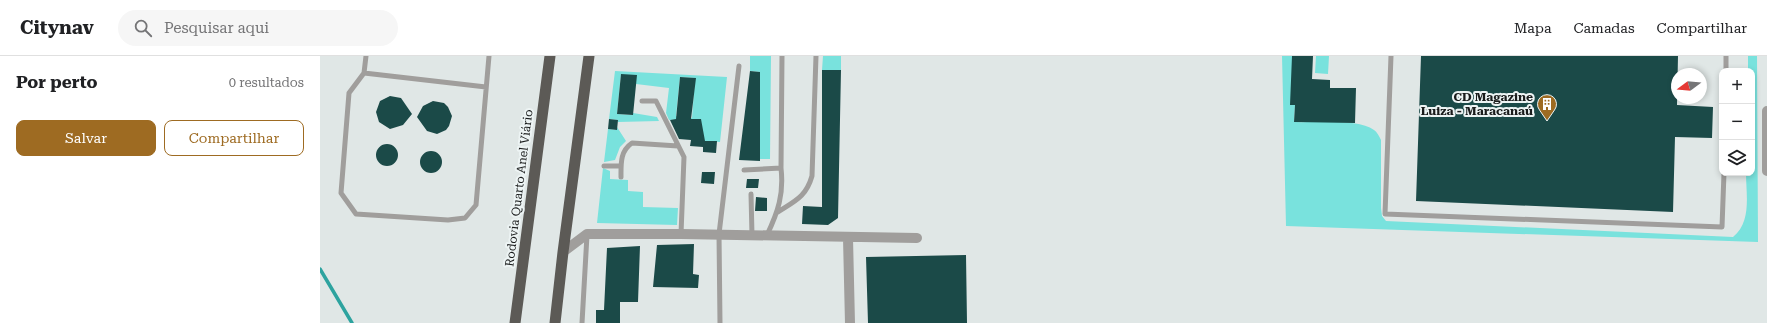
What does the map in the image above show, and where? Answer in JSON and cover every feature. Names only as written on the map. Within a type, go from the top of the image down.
[{"type":"highway","name":"Rodovia Quarto Anel Viário","points":[[515,323],[550,56]]},
{"type":"highway","points":[[555,323],[589,56]]},
{"type":"street","points":[[1767,111],[1767,171]]},
{"type":"street","points":[[563,252],[587,234],[719,234],[848,238],[917,238]]},
{"type":"street","points":[[848,238],[850,323]]},
{"type":"lane","points":[[366,56],[364,73],[350,93],[341,193],[356,214],[448,220],[465,218],[476,205],[489,56]]},
{"type":"lane","points":[[767,235],[778,212],[783,184],[781,168],[782,56]]},
{"type":"lane","points":[[778,212],[797,199],[808,189],[812,176],[816,56]]},
{"type":"lane","points":[[1391,56],[1386,214],[1722,227],[1724,176]]},
{"type":"lane","points":[[1726,56],[1726,68]]},
{"type":"lane","points":[[720,323],[719,234],[738,66]]},
{"type":"lane","points":[[364,73],[486,87]]},
{"type":"lane","points":[[642,100],[656,102],[684,157],[681,234]]},
{"type":"lane","points":[[621,177],[622,154],[626,147],[632,143],[678,146]]},
{"type":"lane","points":[[604,166],[621,166]]},
{"type":"lane","points":[[744,170],[781,168]]},
{"type":"lane","points":[[751,194],[752,235]]},
{"type":"lane","points":[[582,323],[587,234]]},
{"type":"shaded area","points":[[750,56],[771,56],[770,159],[760,159],[760,72],[750,71]]},
{"type":"shaded area","points":[[823,56],[841,56],[841,70],[822,70]]},
{"type":"shaded area","points":[[1282,56],[1292,56],[1295,105],[1294,122],[1347,122],[1367,126],[1378,134],[1381,140],[1381,208],[1382,216],[1386,221],[1733,237],[1743,224],[1747,207],[1746,176],[1755,176],[1755,68],[1748,68],[1748,56],[1757,56],[1758,242],[1286,226]]},
{"type":"shaded area","points":[[1316,56],[1329,56],[1328,74],[1315,73]]},
{"type":"shaded area","points":[[615,71],[727,77],[720,142],[704,141],[691,119],[669,120],[666,113],[669,88],[636,84],[621,74],[617,114],[632,115],[633,113],[657,117],[659,121],[618,122],[618,120],[609,119]],"holes":[[[680,77],[695,78],[692,118],[676,116]]]},
{"type":"shaded area","points":[[617,127],[626,141],[620,147],[615,160],[604,162],[608,129],[617,130]]},
{"type":"shaded area","points":[[603,168],[610,171],[610,179],[628,180],[628,191],[643,192],[643,207],[678,208],[677,225],[597,223]]},
{"type":"building","points":[[1292,56],[1313,56],[1312,79],[1330,80],[1330,88],[1356,88],[1355,123],[1294,122],[1295,105],[1290,105]]},
{"type":"building","name":"CD Magazine Luiza - Maracanaú","points":[[1421,56],[1678,56],[1678,68],[1671,68],[1671,104],[1713,107],[1712,138],[1675,137],[1673,212],[1416,201]]},
{"type":"building","points":[[822,70],[841,70],[838,218],[828,225],[802,224],[803,206],[822,207]]},
{"type":"building","points":[[750,71],[760,72],[760,161],[739,160]]},
{"type":"building","points":[[621,74],[637,75],[633,115],[617,114]]},
{"type":"building","points":[[680,77],[696,78],[691,119],[701,119],[705,141],[717,141],[716,153],[703,152],[703,147],[690,146],[691,140],[679,139],[670,120],[676,119]]},
{"type":"building","points":[[390,96],[401,98],[412,114],[403,125],[390,129],[379,122],[376,112],[380,101]]},
{"type":"building","points":[[433,101],[444,103],[448,107],[452,116],[446,130],[437,134],[427,131],[417,117],[423,106]]},
{"type":"building","points":[[609,119],[618,120],[617,130],[608,129]]},
{"type":"building","points":[[387,144],[395,147],[398,155],[395,163],[387,166],[379,163],[376,155],[379,147]]},
{"type":"building","points":[[431,151],[439,154],[442,162],[439,170],[431,173],[423,170],[420,162],[423,154]]},
{"type":"building","points":[[702,172],[715,172],[714,184],[701,183]]},
{"type":"building","points":[[747,179],[759,179],[758,188],[746,188]]},
{"type":"building","points":[[756,197],[767,198],[767,211],[755,211]]},
{"type":"building","points":[[694,244],[693,274],[699,275],[698,288],[653,287],[657,245]]},
{"type":"building","points":[[640,246],[638,302],[620,302],[620,323],[596,323],[596,310],[604,310],[607,248]]},
{"type":"building","points":[[966,255],[967,323],[868,323],[866,257]]},
{"type":"waterway","points":[[320,269],[352,323]]},
{"type":"place","name":"CD Magazine Luiza - Maracanaú","points":[[1547,121]]}]
